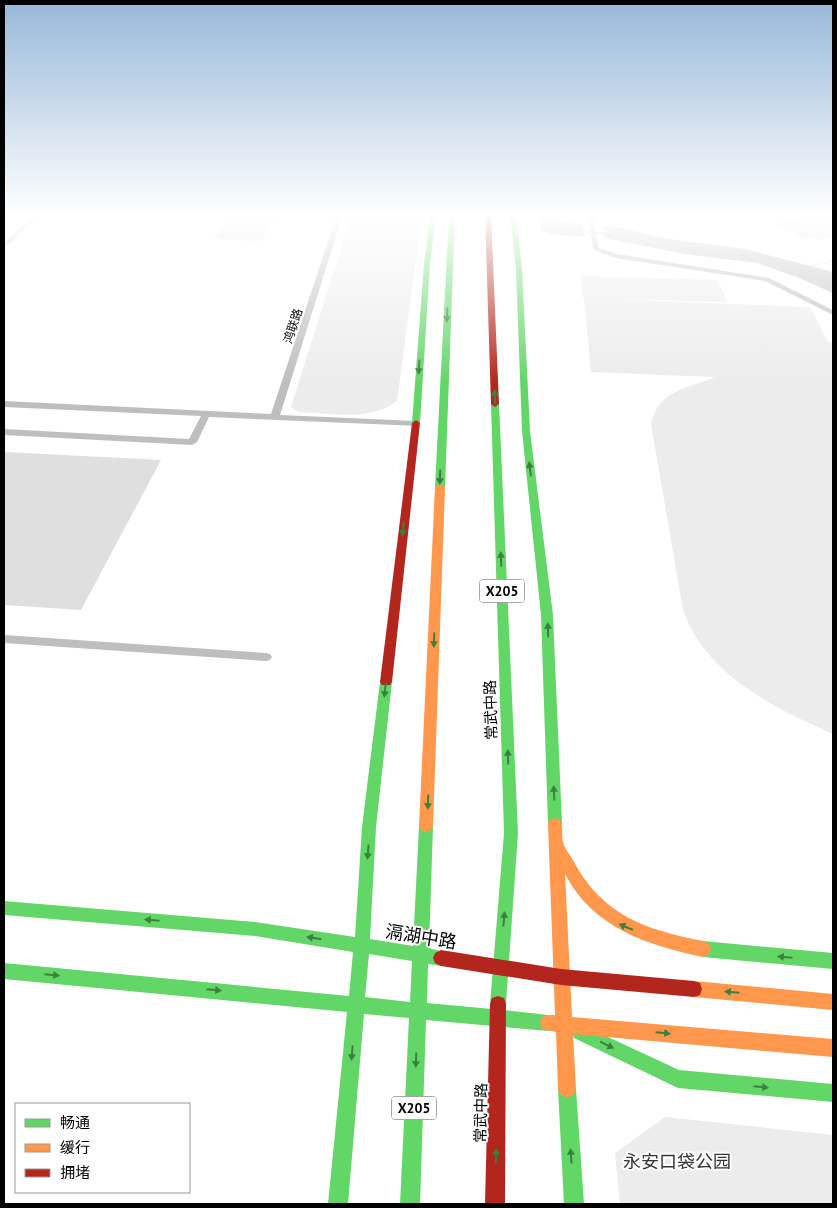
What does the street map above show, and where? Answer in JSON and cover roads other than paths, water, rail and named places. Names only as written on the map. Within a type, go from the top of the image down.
[{"type":"main road","points":[[338,1204],[357,1005],[370,827],[416,424],[426,270]]},
{"type":"main road","name":"X205","points":[[410,1204],[450,270]]},
{"type":"main road","name":"常武中路","points":[[490,270],[511,833],[497,1019],[495,1204]]},
{"type":"main road","points":[[519,270],[526,431],[547,615],[563,1024],[574,1204]]},
{"type":"main road","points":[[556,841],[571,875],[594,905],[618,923],[649,936],[693,948],[833,962]]},
{"type":"main road","name":"滆湖中路","points":[[4,908],[255,929],[561,977],[833,1002]]},
{"type":"main road","points":[[4,971],[497,1019],[833,1048]]},
{"type":"main road","points":[[563,1024],[678,1079],[833,1093]]},
{"type":"lane","name":"鸿联路","points":[[275,417],[322,270]]},
{"type":"lane","points":[[710,270],[767,279],[833,313]]},
{"type":"lane","points":[[4,404],[416,424]]},
{"type":"lane","points":[[4,432],[192,442],[206,414]]},
{"type":"lane","points":[[4,639],[266,657]]},
{"type":"park label","name":"永安口袋公园","points":[[677,1162]]}]
